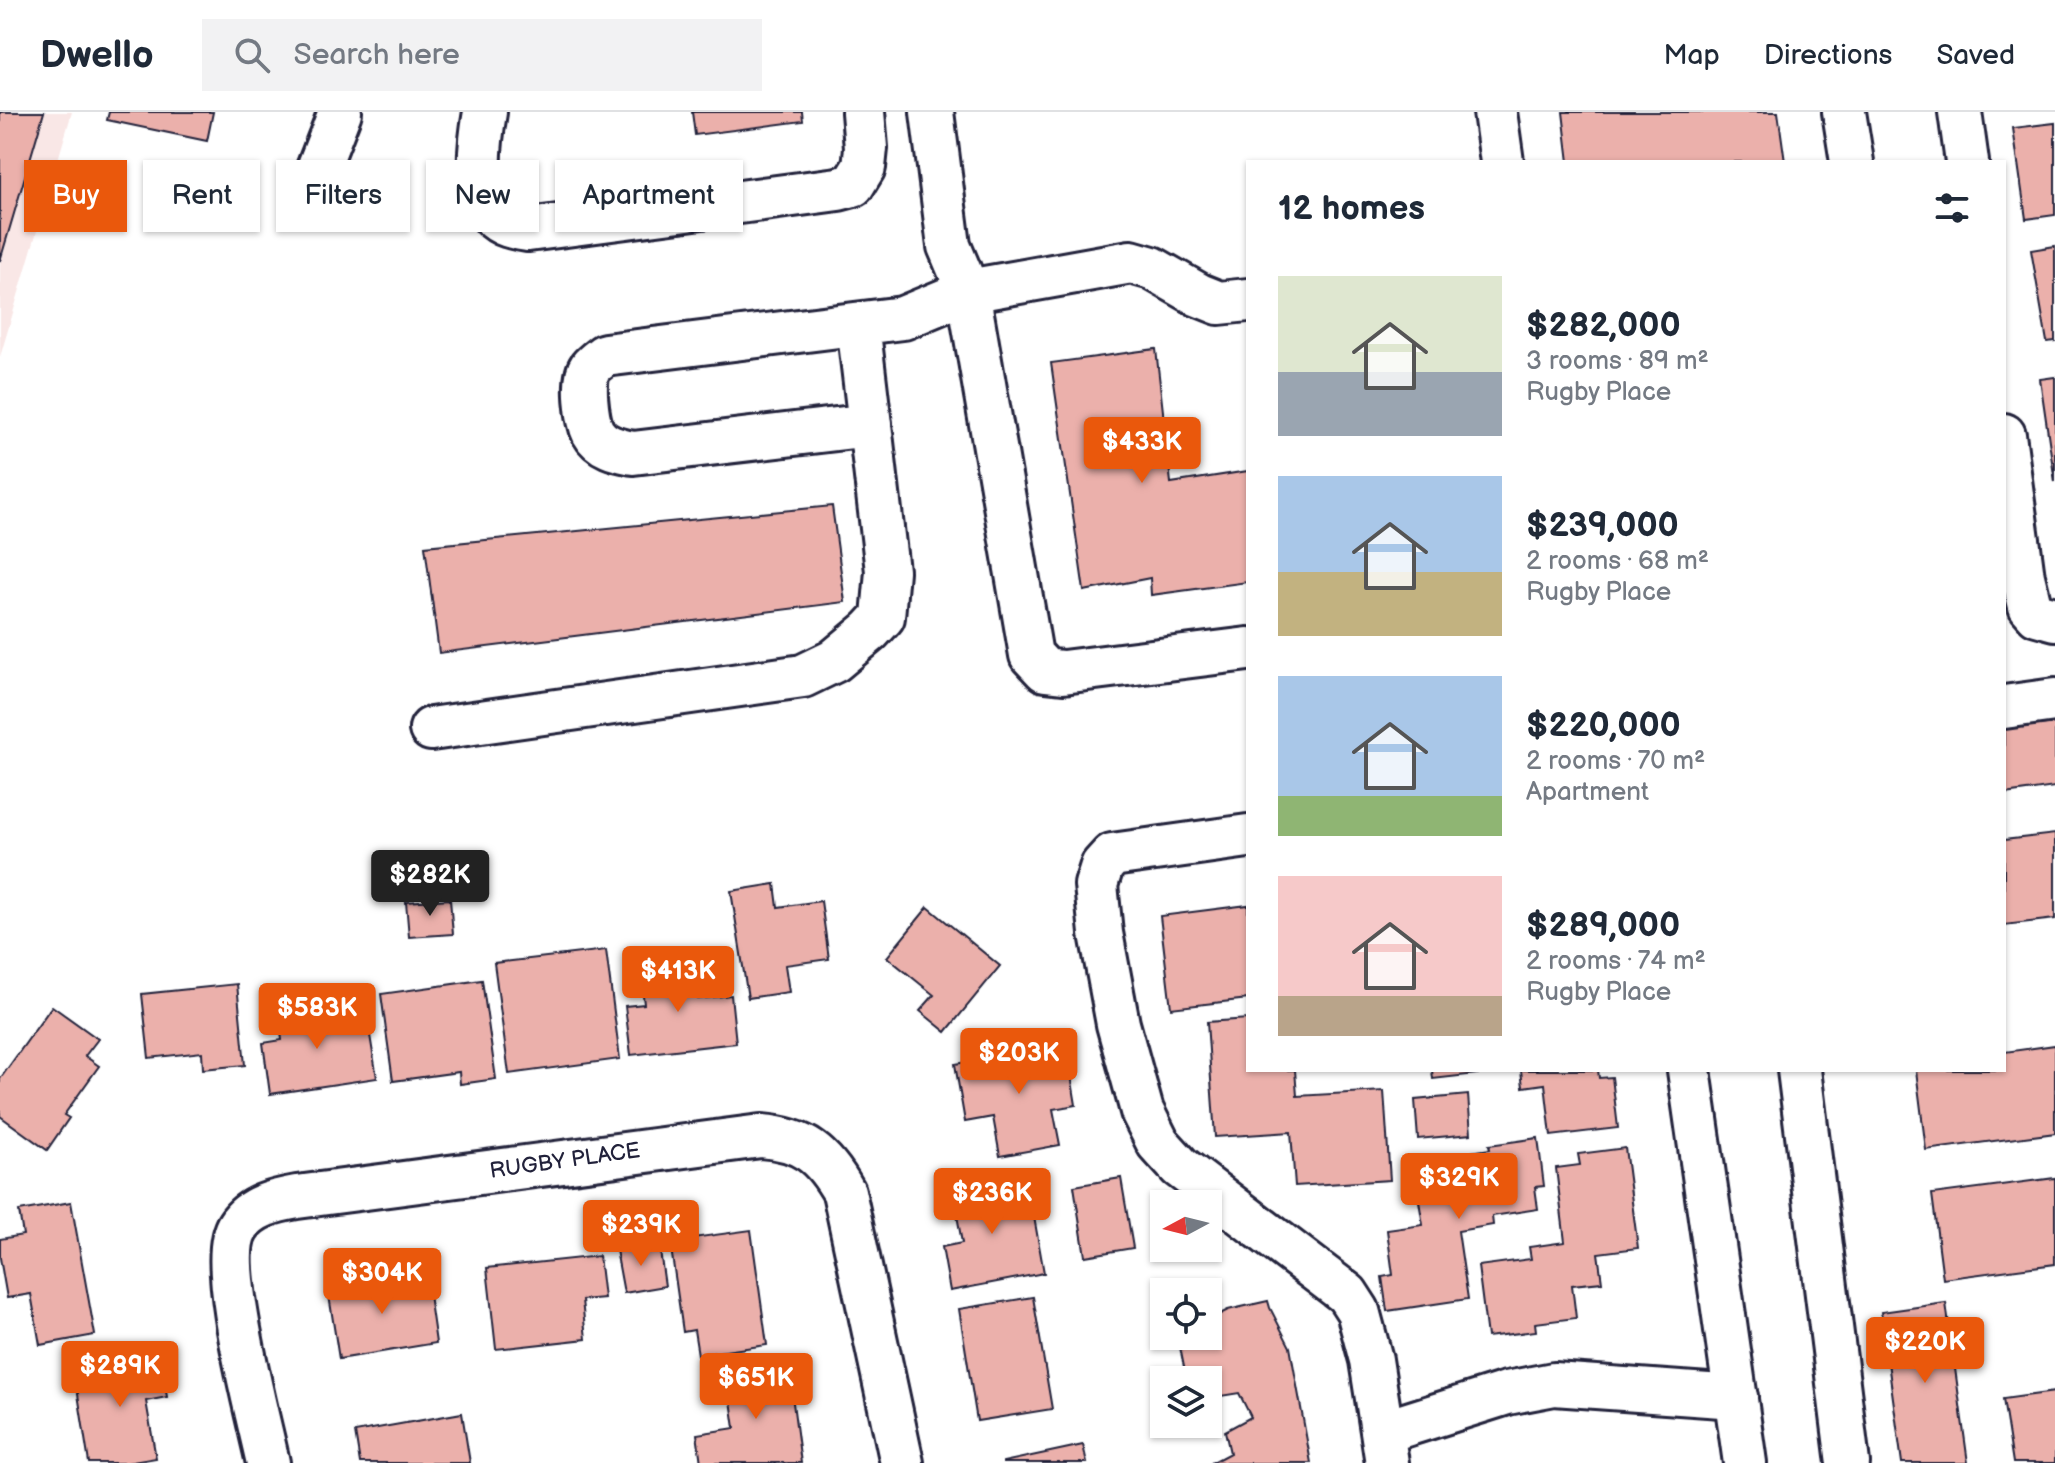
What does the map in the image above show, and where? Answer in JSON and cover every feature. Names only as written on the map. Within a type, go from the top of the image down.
[{"type":"street","points":[[321,160],[340,112]]},
{"type":"street","points":[[485,112],[481,132],[480,180],[484,202],[494,218],[509,226],[528,230],[853,185],[864,167],[863,112]]},
{"type":"street","points":[[932,112],[949,246],[968,291],[1031,655],[1045,670],[1063,672],[1246,649]]},
{"type":"street","points":[[1495,112],[1502,160]]},
{"type":"street","points":[[1844,112],[1852,160]]},
{"type":"street","points":[[1960,112],[1967,160]]},
{"type":"street","points":[[870,425],[633,453],[614,450],[593,432],[585,378],[591,367],[605,355],[903,318],[968,291],[1131,262],[1152,268],[1219,303],[1246,300]]},
{"type":"street","points":[[431,729],[803,676],[834,661],[870,631],[883,617],[887,571],[858,324]]},
{"type":"street","points":[[2006,450],[2023,577],[2030,606],[2037,614],[2055,619]]},
{"type":"street","points":[[2006,707],[2055,700]]},
{"type":"street","points":[[1246,836],[1112,855],[1102,866],[1096,885],[1101,933],[1118,1024],[1142,1111],[1158,1143],[1180,1167],[1347,1294],[1358,1311],[1371,1360],[1385,1447],[1507,1393],[1554,1384],[1736,1397]]},
{"type":"street","points":[[1689,1072],[1745,1463]]},
{"type":"street","points":[[1799,1072],[1848,1463]]},
{"type":"street","name":"RUGBY PLACE","points":[[268,1463],[230,1274],[230,1248],[237,1227],[254,1211],[274,1201],[297,1197],[761,1136],[778,1137],[803,1145],[832,1170],[844,1192],[902,1463]]},
{"type":"shaded area","points":[[0,112],[72,112],[58,160],[24,160],[24,232],[37,232],[0,357]]},
{"type":"building","points":[[0,112],[44,112],[30,160],[24,160],[24,180],[0,261]]},
{"type":"building","points":[[109,112],[213,112],[207,141],[107,120]]},
{"type":"building","points":[[692,112],[802,112],[803,121],[695,135]]},
{"type":"building","points":[[1563,112],[1778,112],[1785,160],[1569,160]]},
{"type":"building","points":[[2055,123],[2055,215],[2026,219],[2013,128]]},
{"type":"building","points":[[2055,246],[2055,341],[2047,342],[2031,250]]},
{"type":"building","points":[[1156,349],[1171,483],[1246,471],[1246,582],[1151,595],[1150,578],[1084,591],[1051,363]]},
{"type":"building","points":[[2055,377],[2055,482],[2040,379]]},
{"type":"building","points":[[832,506],[845,602],[439,653],[425,546]]},
{"type":"building","points":[[2055,723],[2055,787],[2006,794],[2006,729]]},
{"type":"building","points":[[2055,834],[2055,919],[2006,925],[2006,840]]},
{"type":"building","points":[[775,884],[778,907],[821,901],[829,959],[785,965],[789,992],[748,998],[731,891]]},
{"type":"building","points":[[450,899],[453,934],[409,937],[406,902]]},
{"type":"building","points":[[1246,905],[1246,999],[1171,1008],[1160,916]]},
{"type":"building","points":[[928,907],[1000,966],[946,1032],[920,1011],[934,995],[887,957]]},
{"type":"building","points":[[606,950],[620,1059],[509,1074],[494,963]]},
{"type":"building","points":[[694,964],[698,999],[731,995],[736,1043],[631,1055],[625,1006],[644,1004],[640,971]]},
{"type":"building","points":[[482,980],[496,1079],[460,1084],[459,1072],[393,1081],[381,994]]},
{"type":"building","points":[[237,984],[245,1065],[203,1069],[202,1052],[149,1058],[142,994]]},
{"type":"building","points":[[334,1001],[339,1033],[369,1029],[377,1078],[270,1094],[263,1043],[282,1040],[278,1009]]},
{"type":"building","points":[[52,1006],[98,1039],[85,1056],[99,1066],[64,1115],[69,1118],[47,1150],[0,1116],[0,1079]]},
{"type":"building","points":[[1246,1019],[1246,1072],[1295,1072],[1297,1096],[1384,1091],[1390,1180],[1295,1186],[1291,1132],[1215,1137],[1207,1022]]},
{"type":"building","points":[[1066,1045],[1076,1105],[1053,1109],[1060,1145],[1000,1156],[993,1117],[965,1122],[955,1064]]},
{"type":"building","points":[[2055,1045],[2055,1133],[1926,1150],[1916,1072],[2006,1072],[2006,1052]]},
{"type":"building","points":[[1432,1072],[1494,1072],[1433,1079]]},
{"type":"building","points":[[1521,1072],[1598,1072],[1599,1078],[1612,1077],[1618,1128],[1551,1136],[1545,1084],[1523,1087]]},
{"type":"building","points":[[1468,1095],[1471,1134],[1418,1139],[1415,1100]]},
{"type":"building","points":[[1538,1138],[1544,1186],[1535,1187],[1538,1209],[1492,1216],[1493,1225],[1458,1231],[1468,1299],[1387,1311],[1382,1277],[1393,1275],[1387,1230],[1423,1225],[1418,1195],[1450,1190],[1445,1156],[1490,1149],[1489,1145]]},
{"type":"building","points":[[1625,1148],[1638,1248],[1598,1253],[1602,1282],[1572,1285],[1576,1318],[1535,1323],[1536,1331],[1487,1337],[1478,1266],[1531,1259],[1529,1247],[1565,1242],[1556,1168],[1580,1165],[1578,1154]]},
{"type":"building","points":[[1012,1176],[1017,1203],[1031,1200],[1044,1273],[950,1291],[942,1247],[962,1243],[952,1187]]},
{"type":"building","points":[[1121,1178],[1133,1248],[1085,1256],[1074,1186]]},
{"type":"building","points":[[2055,1178],[2055,1264],[1943,1279],[1932,1194]]},
{"type":"building","points":[[71,1202],[95,1335],[40,1345],[31,1294],[7,1298],[0,1239],[23,1235],[19,1211]]},
{"type":"building","points":[[751,1230],[767,1345],[698,1355],[694,1330],[683,1332],[670,1241]]},
{"type":"building","points":[[659,1244],[665,1286],[624,1293],[616,1250]]},
{"type":"building","points":[[599,1256],[604,1298],[582,1300],[586,1339],[496,1349],[487,1268]]},
{"type":"building","points":[[426,1274],[436,1343],[339,1359],[328,1289]]},
{"type":"building","points":[[1033,1297],[1052,1409],[977,1421],[959,1309]]},
{"type":"building","points":[[1268,1301],[1290,1347],[1311,1463],[1211,1463],[1230,1453],[1225,1431],[1251,1417],[1239,1393],[1222,1396],[1222,1366],[1184,1366],[1181,1350],[1222,1350],[1222,1313]]},
{"type":"building","points":[[1946,1303],[1968,1463],[1902,1463],[1881,1312]]},
{"type":"building","points":[[160,1355],[167,1397],[146,1401],[156,1458],[127,1463],[89,1463],[74,1369]]},
{"type":"building","points":[[788,1365],[801,1463],[701,1463],[697,1434],[735,1428],[727,1373]]},
{"type":"building","points":[[2055,1392],[2055,1463],[2013,1463],[2003,1399]]},
{"type":"building","points":[[462,1413],[470,1463],[360,1463],[355,1432]]},
{"type":"building","points":[[1083,1445],[1087,1463],[1003,1463],[1003,1462]]}]
